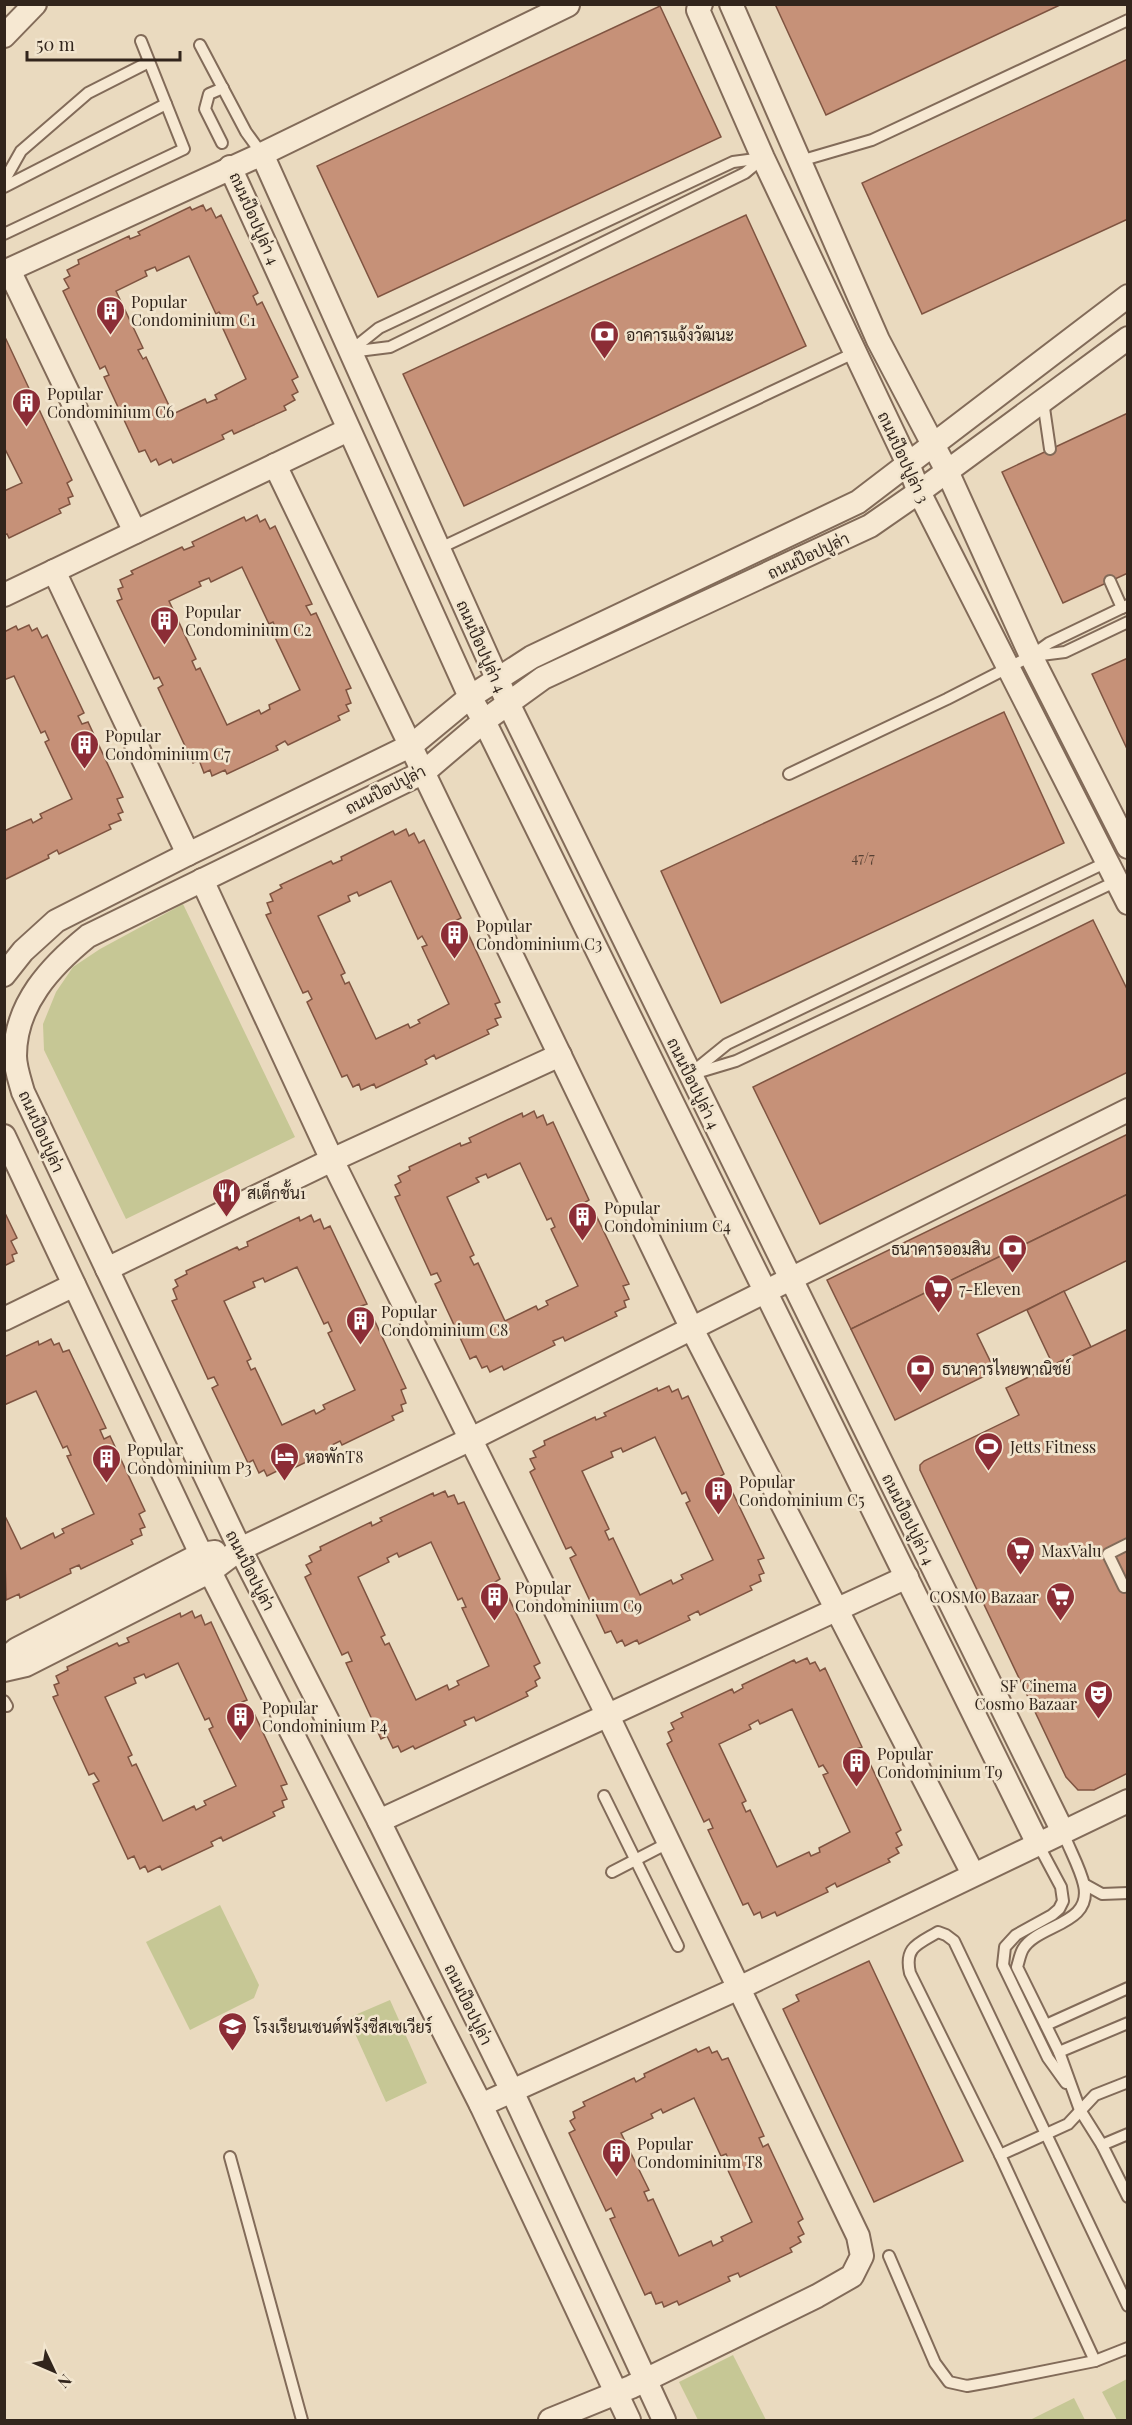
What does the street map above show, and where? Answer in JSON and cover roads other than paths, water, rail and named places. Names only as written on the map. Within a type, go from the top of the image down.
[{"type":"street","points":[[4,36],[35,4]]},
{"type":"street","name":"ถนนป๊อปปูล่า 3","points":[[701,4],[698,10],[763,158],[908,464],[919,492],[1128,903]]},
{"type":"street","name":"ถนนป๊อปปูล่า 3","points":[[731,4],[878,340],[947,471],[1031,656],[1128,847]]},
{"type":"street","points":[[262,154],[568,5]]},
{"type":"street","name":"ถนนป๊อปปูล่า 4","points":[[1038,1844],[484,721],[470,697],[348,430],[322,365],[230,167],[262,154],[496,678],[1063,1832]]},
{"type":"street","points":[[763,158],[800,161]]},
{"type":"street","points":[[135,532],[7,271],[230,167]]},
{"type":"street","name":"ถนนป๊อปปูล่า","points":[[4,975],[23,951],[56,921],[412,745],[470,697],[496,678],[532,657],[858,502],[1128,296]]},
{"type":"street","name":"ถนนป๊อปปูล่า","points":[[664,2421],[512,2091],[379,1821],[240,1549],[23,1092],[15,1057],[18,1035],[30,998],[62,957],[88,936],[424,772],[484,721],[543,678],[870,526],[1128,338]]},
{"type":"street","points":[[854,353],[878,340]]},
{"type":"street","points":[[322,365],[349,352]]},
{"type":"street","points":[[4,595],[348,430]]},
{"type":"street","points":[[275,465],[692,1329],[973,1874]]},
{"type":"street","points":[[54,571],[188,854]]},
{"type":"street","points":[[202,880],[332,1160],[607,1714],[858,2236],[862,2256],[852,2276],[817,2296],[616,2394],[550,2421]]},
{"type":"street","points":[[107,1269],[332,1160],[560,1055]]},
{"type":"street","points":[[665,1087],[690,1075]]},
{"type":"street","points":[[4,1660],[17,1650],[240,1549],[469,1440],[1128,1110]]},
{"type":"street","name":"ถนนป๊อปปูล่า","points":[[4,1136],[206,1563],[481,2105],[629,2421]]},
{"type":"street","points":[[4,1319],[74,1286]]},
{"type":"street","points":[[4,1670],[26,1665],[206,1563]]},
{"type":"street","points":[[379,1821],[907,1577]]},
{"type":"street","points":[[481,2105],[739,1988],[1128,1801]]},
{"type":"lane","points":[[800,161],[872,140],[1128,20]]},
{"type":"lane","points":[[4,234],[184,149],[141,41]]},
{"type":"lane","points":[[200,45],[246,132],[262,154]]},
{"type":"lane","points":[[4,181],[21,151],[88,93],[149,62]]},
{"type":"lane","points":[[222,143],[205,109],[209,94],[223,88]]},
{"type":"lane","points":[[4,187],[166,104]]},
{"type":"lane","points":[[349,352],[390,346],[745,172],[763,158]]},
{"type":"lane","points":[[349,352],[380,328],[733,162],[763,158]]},
{"type":"lane","points":[[438,549],[854,353]]},
{"type":"lane","points":[[1042,400],[1050,449]]},
{"type":"lane","points":[[789,774],[947,699],[1031,656],[1049,643],[1125,607],[1110,581]]},
{"type":"lane","points":[[1031,656],[1065,652],[1128,622]]},
{"type":"lane","points":[[690,1075],[736,1061],[1112,871]]},
{"type":"lane","points":[[690,1075],[727,1044],[1112,871]]},
{"type":"lane","points":[[1128,1544],[1108,1554],[1124,1587],[1128,1585]]},
{"type":"lane","points":[[604,1796],[678,1946]]},
{"type":"lane","points":[[1063,1832],[1084,1884],[1085,1894],[1081,1907],[1067,1922],[1038,1936],[1024,1948],[1017,1967],[1059,2052],[1080,2110],[1125,2185],[1128,2196]]},
{"type":"lane","points":[[612,1872],[668,1843]]},
{"type":"lane","points":[[1038,1844],[1061,1887],[1063,1901],[1052,1915],[1016,1935],[1005,1947],[1003,1965],[1048,2058],[1073,2093]]},
{"type":"lane","points":[[1084,1884],[1102,1894],[1128,1893]]},
{"type":"lane","points":[[1095,2361],[1000,2156],[910,1973],[907,1961],[910,1952],[917,1944],[938,1932],[954,1941],[1128,2306]]},
{"type":"lane","points":[[1046,2025],[1128,1988]]},
{"type":"lane","points":[[1059,2052],[1128,2022]]},
{"type":"lane","points":[[1000,2156],[1068,2124],[1095,2095],[1128,2082]]},
{"type":"lane","points":[[1102,2145],[1128,2134]]},
{"type":"lane","points":[[230,2157],[302,2421]]},
{"type":"lane","points":[[889,2256],[935,2363],[949,2382],[967,2386],[1095,2361],[1128,2348]]},
{"type":"place","name":"Popular Condominium C1","points":[[110,336]]},
{"type":"place","name":"อาคารแจ้งวัฒนะ","points":[[605,360]]},
{"type":"place","name":"Popular Condominium C6","points":[[26,428]]},
{"type":"place","name":"Popular Condominium C2","points":[[164,646]]},
{"type":"place","name":"Popular Condominium C7","points":[[84,770]]},
{"type":"place","name":"Popular Condominium C3","points":[[455,960]]},
{"type":"place","name":"สเต็กชั้น1","points":[[226,1218]]},
{"type":"place","name":"Popular Condominium C4","points":[[583,1242]]},
{"type":"place","name":"ธนาคารออมสิน","points":[[1012,1274]]},
{"type":"place","name":"7-Eleven","points":[[938,1314]]},
{"type":"place","name":"Popular Condominium C8","points":[[360,1346]]},
{"type":"place","name":"ธนาคารไทยพาณิชย์","points":[[921,1394]]},
{"type":"place","name":"Jetts Fitness","points":[[989,1472]]},
{"type":"place","name":"หอพักT8","points":[[284,1482]]},
{"type":"place","name":"Popular Condominium P3","points":[[106,1484]]},
{"type":"place","name":"Popular Condominium C5","points":[[718,1516]]},
{"type":"place","name":"MaxValu","points":[[1020,1576]]},
{"type":"place","name":"Popular Condominium C9","points":[[494,1622]]},
{"type":"place","name":"COSMO Bazaar","points":[[1060,1622]]},
{"type":"place","name":"SF Cinema Cosmo Bazaar","points":[[1098,1720]]},
{"type":"place","name":"Popular Condominium P4","points":[[241,1742]]},
{"type":"place","name":"Popular Condominium T9","points":[[856,1788]]},
{"type":"place","name":"โรงเรียนเซนต์ฟรังซีสเซเวียร์","points":[[233,2052]]},
{"type":"place","name":"Popular Condominium T8","points":[[616,2178]]}]
